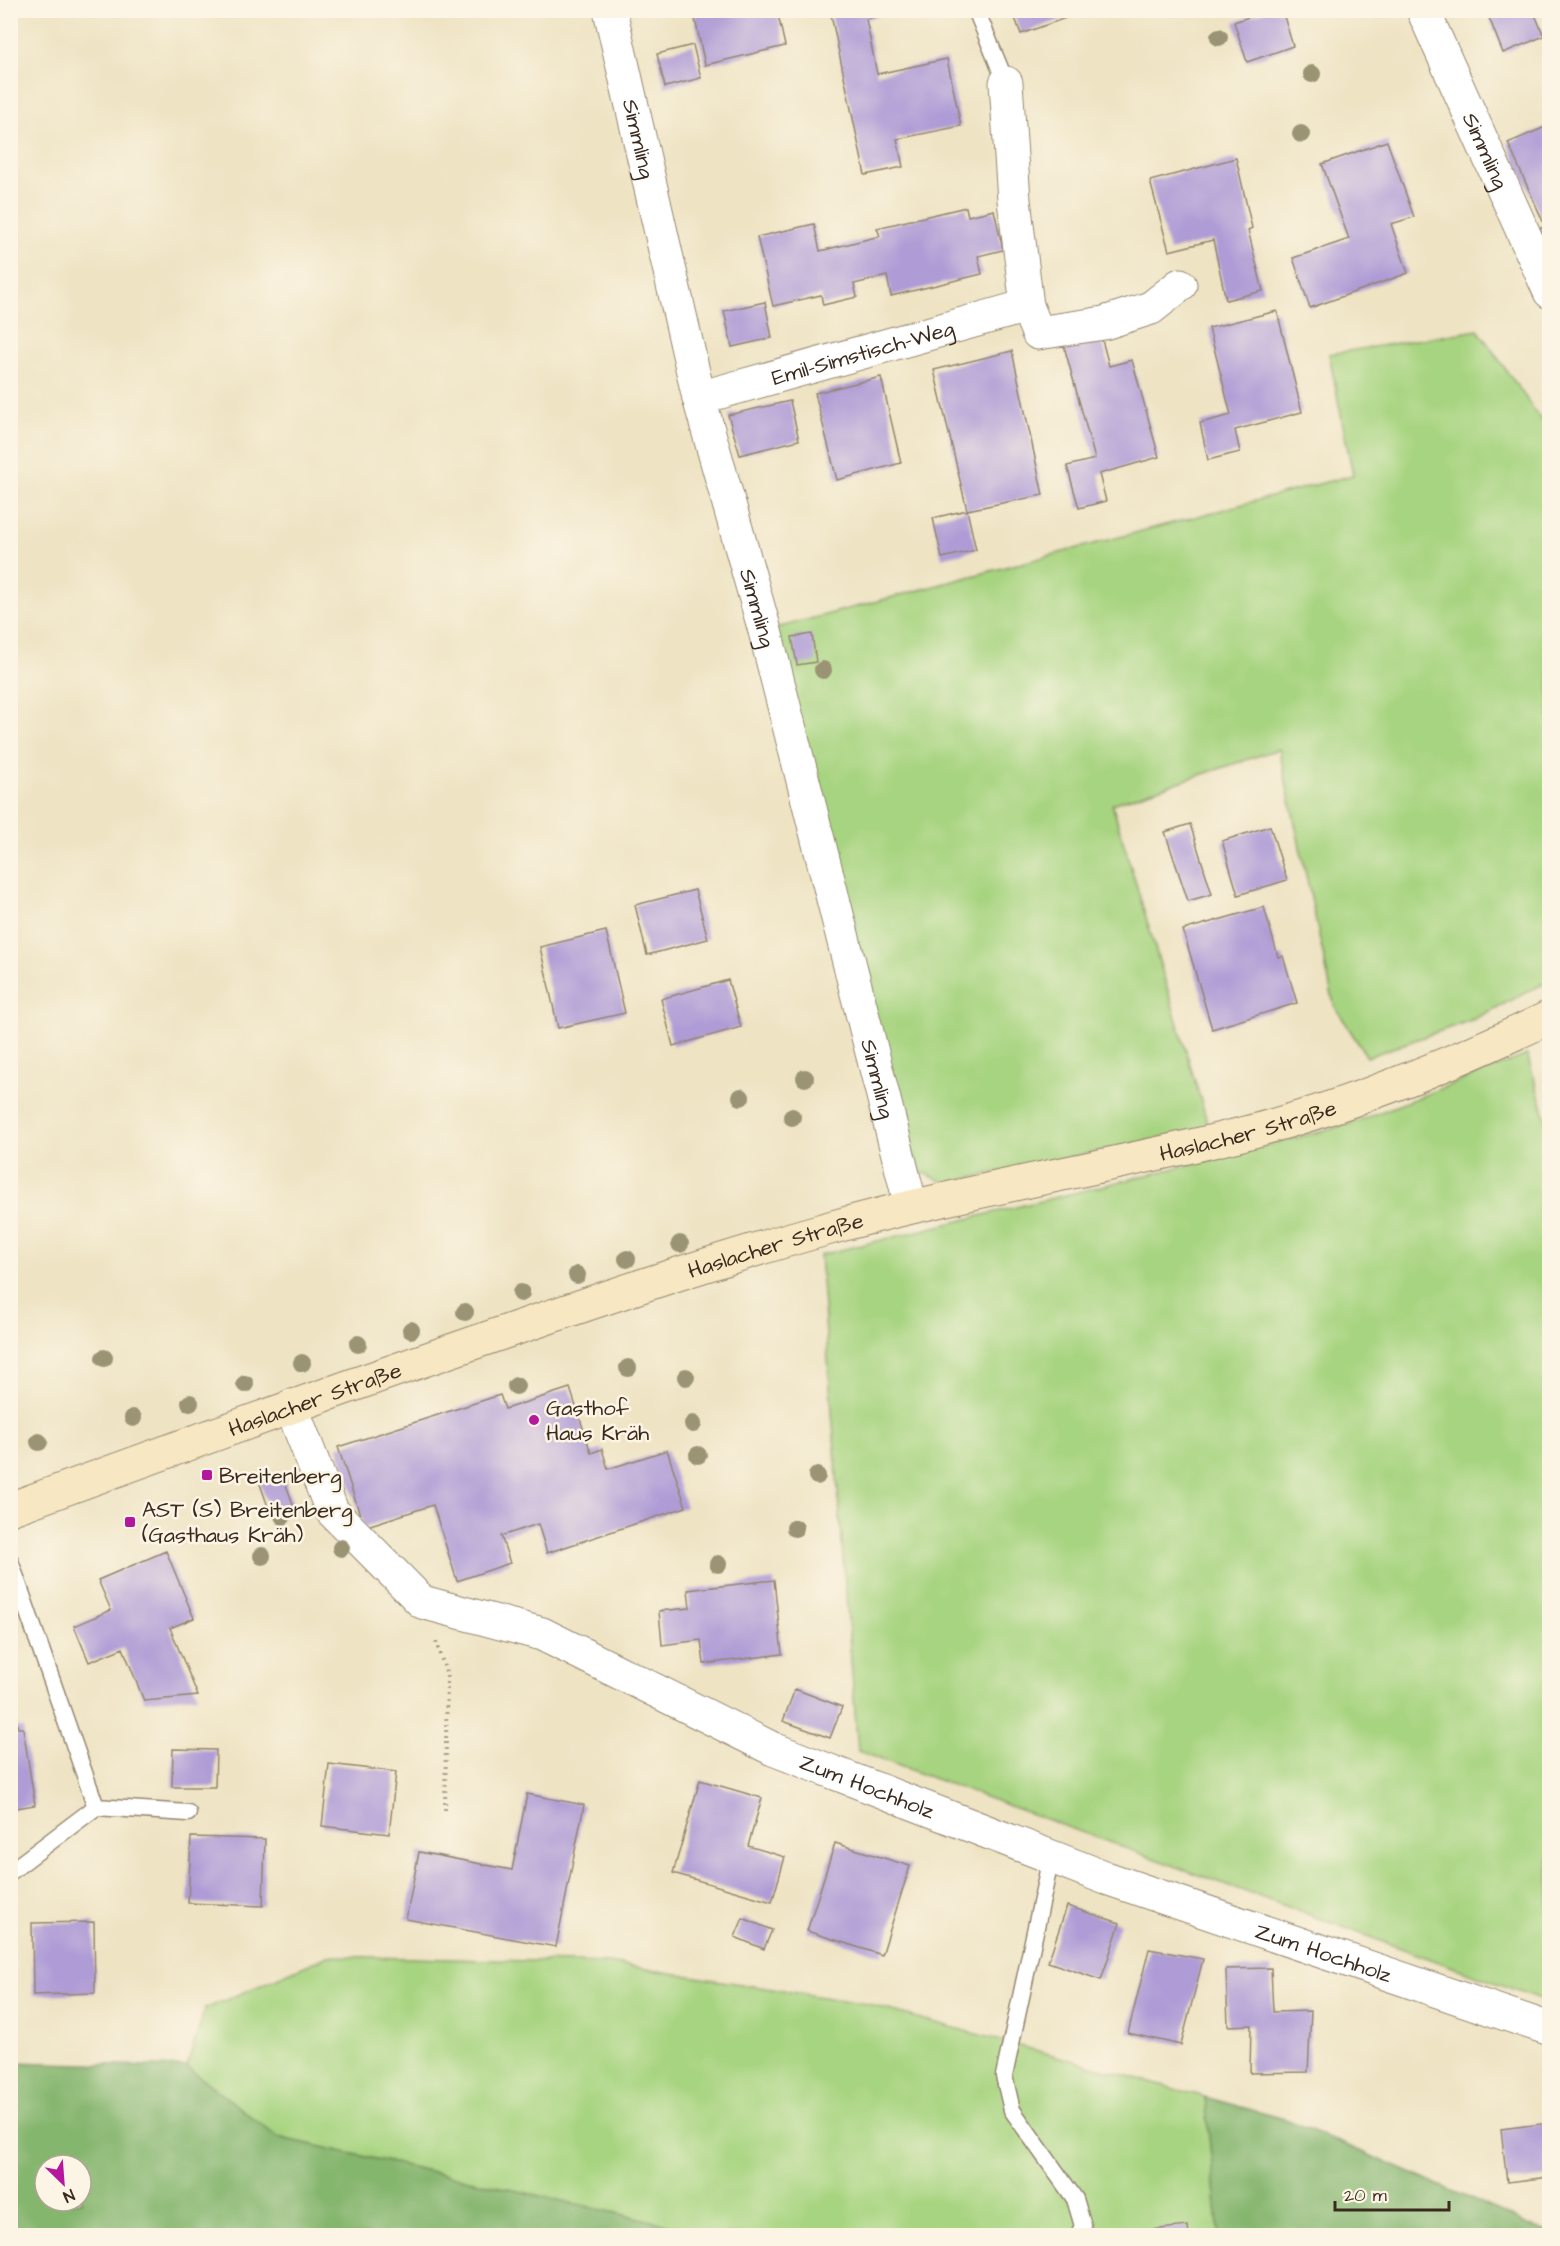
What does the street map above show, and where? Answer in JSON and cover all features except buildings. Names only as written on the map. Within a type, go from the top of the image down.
[{"type":"street","name":"Simmling","points":[[610,10],[699,398],[768,643],[911,1206]]},
{"type":"street","name":"Simmling","points":[[1423,10],[1550,292]]},
{"type":"street","points":[[1006,83],[1014,200],[1027,306],[1038,333],[1104,323],[1151,308],[1180,285]]},
{"type":"street","name":"Emil-Simstisch-Weg","points":[[699,398],[1027,306]]},
{"type":"street","name":"Haslacher Straße","points":[[10,1509],[291,1406],[612,1296],[824,1229],[911,1206],[1239,1135],[1298,1118],[1431,1070],[1550,1017]]},
{"type":"street","points":[[291,1406],[333,1510],[422,1602]]},
{"type":"street","name":"Zum Hochholz","points":[[422,1602],[542,1634],[773,1749],[1051,1857],[1139,1890],[1550,2029]]},
{"type":"lane","points":[[976,10],[1006,83]]},
{"type":"lane","points":[[10,1561],[96,1807]]},
{"type":"lane","points":[[10,1872],[96,1807],[188,1814]]},
{"type":"lane","points":[[1051,1857],[1004,2076],[1012,2109],[1075,2199],[1083,2226],[1078,2235]]},
{"type":"path","points":[[422,1602],[447,1675],[445,1810]]},
{"type":"green space","points":[[1478,330],[1549,431],[1549,981],[1474,1019],[1367,1057],[1334,1005],[1279,749],[1112,804],[1209,1128],[946,1183],[914,1169],[765,631],[1353,475],[1329,354]]},
{"type":"green space","points":[[1527,1055],[1550,1132],[1549,2002],[858,1751],[820,1255],[1350,1124]]},
{"type":"green space","points":[[328,1956],[608,1963],[867,2004],[1205,2097],[1219,2235],[714,2235],[277,2137],[187,2067],[205,2009]]},
{"type":"green space","points":[[11,2062],[187,2067],[277,2137],[714,2235],[11,2235]]},
{"type":"green space","points":[[1205,2097],[1288,2120],[1549,2233],[1549,2235],[1219,2235]]},
{"type":"place","name":"Gasthof Haus Kräh","points":[[534,1420]]},
{"type":"place","name":"Breitenberg","points":[[207,1475]]},
{"type":"place","name":"AST (S) Breitenberg (Gasthaus Kräh)","points":[[130,1522]]}]
